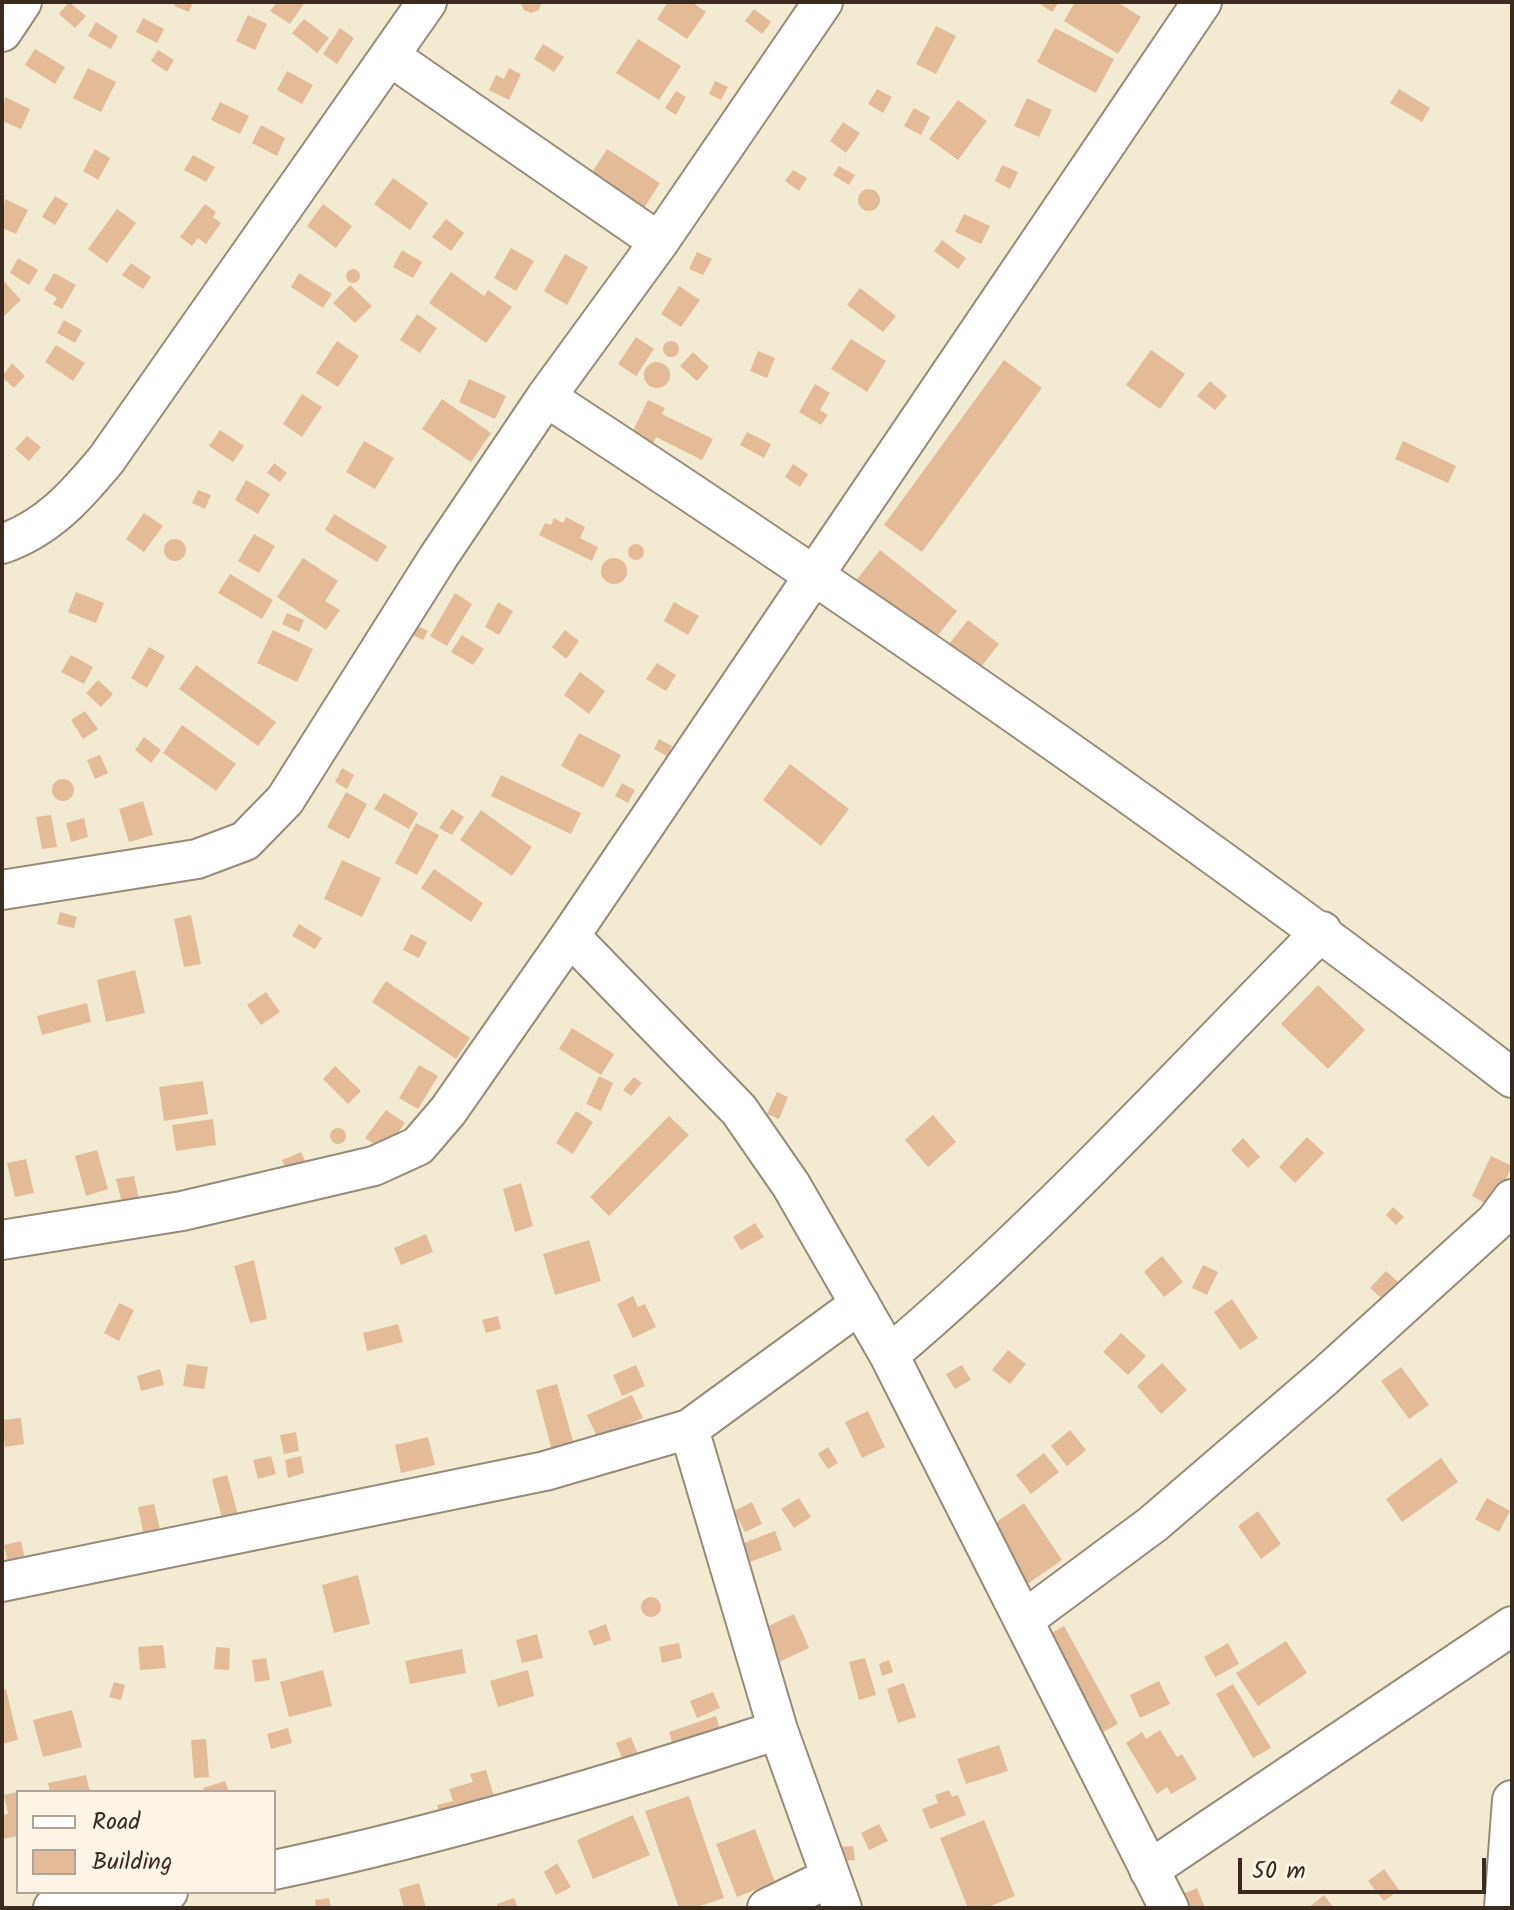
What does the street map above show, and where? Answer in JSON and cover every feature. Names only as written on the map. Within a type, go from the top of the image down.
[{"type":"street","points":[[2,32],[22,2]]},
{"type":"street","points":[[2,544],[20,538],[67,507],[106,460],[427,2]]},
{"type":"street","points":[[2,890],[197,859],[245,841],[285,800],[439,556],[546,397],[659,242],[823,2]]},
{"type":"street","points":[[2,1240],[182,1211],[374,1166],[418,1146],[448,1111],[570,936],[1202,2]]},
{"type":"street","points":[[391,57],[659,242]]},
{"type":"street","points":[[546,397],[814,573],[1322,931],[1512,1078]]},
{"type":"street","points":[[889,1355],[1024,1233],[1322,931]]},
{"type":"street","points":[[570,936],[739,1110],[791,1185],[889,1355],[1169,1908]]},
{"type":"street","points":[[1025,1619],[1153,1524],[1323,1378],[1496,1221],[1512,1199]]},
{"type":"street","points":[[2,1582],[545,1471],[689,1429],[860,1304]]},
{"type":"street","points":[[689,1429],[778,1730],[836,1893],[767,1908]]},
{"type":"street","points":[[1149,1870],[1512,1626]]},
{"type":"street","points":[[276,1870],[643,1774],[778,1730]]},
{"type":"street","points":[[1504,1908],[1512,1800]]},
{"type":"street","points":[[53,1908],[116,1906],[161,1894]]},
{"type":"building","points":[[69,2],[86,16],[75,28],[59,14]]},
{"type":"building","points":[[176,2],[193,2],[189,12],[174,6]]},
{"type":"building","points":[[277,2],[305,2],[290,24],[270,11]]},
{"type":"building","points":[[520,2],[542,2],[539,10],[531,13],[524,10]]},
{"type":"building","points":[[668,2],[692,2],[706,12],[687,39],[657,19]]},
{"type":"building","points":[[1037,2],[1059,2],[1052,12]]},
{"type":"building","points":[[1075,2],[1117,2],[1141,17],[1118,54],[1064,21]]},
{"type":"building","points":[[754,9],[771,22],[762,34],[745,21]]},
{"type":"building","points":[[248,15],[267,24],[255,50],[236,41]]},
{"type":"building","points":[[143,18],[164,29],[157,43],[136,32]]},
{"type":"building","points":[[304,19],[329,38],[317,53],[292,33]]},
{"type":"building","points":[[96,22],[118,36],[111,49],[88,36]]},
{"type":"building","points":[[936,26],[956,36],[936,74],[916,64]]},
{"type":"building","points":[[340,28],[354,38],[337,64],[323,54]]},
{"type":"building","points":[[1055,28],[1114,59],[1096,93],[1037,62]]},
{"type":"building","points":[[638,39],[681,66],[659,100],[616,73]]},
{"type":"building","points":[[543,44],[564,57],[554,72],[534,59]]},
{"type":"building","points":[[35,49],[65,67],[55,84],[25,65]]},
{"type":"building","points":[[158,50],[174,60],[167,72],[151,61]]},
{"type":"building","points":[[88,68],[116,82],[101,112],[73,98]]},
{"type":"building","points":[[509,68],[521,74],[509,100],[489,90],[496,75],[504,79]]},
{"type":"building","points":[[287,71],[313,85],[302,104],[277,90]]},
{"type":"building","points":[[715,81],[728,87],[721,100],[709,94]]},
{"type":"building","points":[[877,89],[892,97],[883,113],[868,104]]},
{"type":"building","points":[[1399,89],[1430,108],[1422,122],[1390,103]]},
{"type":"building","points":[[676,91],[686,97],[676,115],[665,108]]},
{"type":"building","points":[[5,97],[30,109],[21,129],[2,121]]},
{"type":"building","points":[[1027,98],[1052,110],[1039,137],[1014,126]]},
{"type":"building","points":[[958,100],[987,121],[958,160],[929,139]]},
{"type":"building","points":[[220,102],[249,116],[240,134],[211,120]]},
{"type":"building","points":[[914,108],[930,117],[921,135],[904,126]]},
{"type":"building","points":[[843,122],[860,133],[846,153],[830,141]]},
{"type":"building","points":[[261,125],[285,138],[277,156],[252,143]]},
{"type":"building","points":[[95,149],[110,158],[98,180],[83,171]]},
{"type":"building","points":[[607,149],[660,183],[644,208],[591,174]]},
{"type":"building","points":[[193,155],[215,167],[206,182],[184,170]]},
{"type":"building","points":[[1002,165],[1018,172],[1010,189],[995,181]]},
{"type":"building","points":[[839,166],[855,175],[849,185],[833,175]]},
{"type":"building","points":[[793,170],[807,178],[799,191],[785,181]]},
{"type":"building","points":[[393,178],[428,203],[410,230],[374,204]]},
{"type":"building","points":[[869,189],[877,192],[880,200],[877,208],[869,211],[861,208],[858,200],[861,192]]},
{"type":"building","points":[[55,196],[68,204],[55,225],[42,217]]},
{"type":"building","points":[[5,199],[28,210],[16,234],[2,228]]},
{"type":"building","points":[[205,204],[216,212],[213,217],[221,223],[206,244],[198,238],[192,246],[180,237]]},
{"type":"building","points":[[323,204],[352,226],[336,248],[307,226]]},
{"type":"building","points":[[117,209],[136,223],[107,263],[88,249]]},
{"type":"building","points":[[964,214],[990,226],[981,244],[955,232]]},
{"type":"building","points":[[446,219],[464,233],[451,251],[432,237]]},
{"type":"building","points":[[942,240],[966,258],[958,269],[934,251]]},
{"type":"building","points":[[511,248],[534,261],[516,291],[494,278]]},
{"type":"building","points":[[402,250],[422,262],[413,278],[393,267]]},
{"type":"building","points":[[697,252],[712,259],[703,275],[689,269]]},
{"type":"building","points":[[565,254],[588,267],[567,305],[544,291]]},
{"type":"building","points":[[18,258],[38,270],[29,285],[10,273]]},
{"type":"building","points":[[131,263],[151,277],[143,289],[122,275]]},
{"type":"building","points":[[353,269],[360,276],[353,283],[346,276]]},
{"type":"building","points":[[451,272],[484,296],[488,290],[512,307],[486,343],[429,303]]},
{"type":"building","points":[[54,273],[76,285],[62,309],[53,304],[57,298],[44,290]]},
{"type":"building","points":[[299,273],[332,294],[323,308],[291,287]]},
{"type":"building","points":[[2,279],[21,300],[2,318]]},
{"type":"building","points":[[350,285],[372,306],[355,323],[333,303]]},
{"type":"building","points":[[679,286],[700,300],[681,327],[661,314]]},
{"type":"building","points":[[860,288],[896,316],[883,332],[847,305]]},
{"type":"building","points":[[417,314],[437,328],[420,353],[400,340]]},
{"type":"building","points":[[64,320],[82,330],[75,343],[57,333]]},
{"type":"building","points":[[636,337],[654,349],[636,376],[618,364]]},
{"type":"building","points":[[851,339],[886,361],[867,392],[831,369]]},
{"type":"building","points":[[337,341],[359,356],[338,387],[316,373]]},
{"type":"building","points":[[671,341],[677,343],[677,355],[671,357],[665,355],[663,349],[665,343]]},
{"type":"building","points":[[56,345],[85,363],[73,381],[45,362]]},
{"type":"building","points":[[1151,350],[1185,374],[1160,409],[1126,385]]},
{"type":"building","points":[[758,351],[775,358],[767,378],[750,371]]},
{"type":"building","points":[[693,352],[709,367],[697,381],[680,366]]},
{"type":"building","points":[[1004,360],[1042,388],[922,552],[884,525]]},
{"type":"building","points":[[657,362],[666,366],[670,375],[666,384],[657,388],[648,384],[644,375],[648,366]]},
{"type":"building","points":[[12,363],[25,376],[14,388],[2,377]]},
{"type":"building","points":[[469,379],[506,396],[495,419],[459,402]]},
{"type":"building","points":[[1210,381],[1227,396],[1215,410],[1197,396]]},
{"type":"building","points":[[815,384],[830,393],[820,410],[828,415],[821,425],[799,412]]},
{"type":"building","points":[[302,394],[322,407],[302,437],[283,424]]},
{"type":"building","points":[[442,399],[491,433],[471,462],[422,429]]},
{"type":"building","points":[[648,400],[665,408],[662,414],[713,439],[702,460],[656,437],[649,452],[628,441]]},
{"type":"building","points":[[220,430],[244,446],[233,462],[209,446]]},
{"type":"building","points":[[747,432],[771,444],[764,458],[740,445]]},
{"type":"building","points":[[27,436],[41,447],[29,461],[15,449]]},
{"type":"building","points":[[364,441],[394,458],[375,489],[346,472]]},
{"type":"building","points":[[1403,441],[1456,466],[1448,483],[1395,459]]},
{"type":"building","points":[[274,463],[287,473],[280,482],[267,473]]},
{"type":"building","points":[[793,464],[808,474],[800,487],[785,477]]},
{"type":"building","points":[[246,480],[270,494],[258,514],[235,500]]},
{"type":"building","points":[[198,490],[211,495],[205,509],[192,503]]},
{"type":"building","points":[[144,513],[163,526],[144,552],[126,539]]},
{"type":"building","points":[[334,514],[387,546],[377,562],[325,530]]},
{"type":"building","points":[[566,517],[585,527],[580,538],[598,547],[592,561],[539,535],[545,523],[551,525],[554,518],[563,523]]},
{"type":"building","points":[[254,534],[275,546],[259,573],[238,561]]},
{"type":"building","points":[[175,539],[183,542],[186,550],[183,558],[175,561],[167,558],[164,550],[167,542]]},
{"type":"building","points":[[636,544],[642,546],[642,558],[636,560],[630,558],[628,552],[630,546]]},
{"type":"building","points":[[880,550],[957,611],[931,644],[854,583]]},
{"type":"building","points":[[303,558],[338,581],[325,601],[340,610],[326,630],[277,597]]},
{"type":"building","points":[[614,558],[623,562],[627,571],[623,580],[614,584],[605,580],[601,571],[605,562]]},
{"type":"building","points":[[230,574],[273,600],[262,619],[218,593]]},
{"type":"building","points":[[76,592],[104,603],[96,623],[68,612]]},
{"type":"building","points":[[455,593],[472,604],[447,646],[430,636]]},
{"type":"building","points":[[498,602],[513,611],[499,635],[485,627]]},
{"type":"building","points":[[674,602],[699,616],[688,635],[664,621]]},
{"type":"building","points":[[287,613],[304,620],[299,632],[282,624]]},
{"type":"building","points":[[968,620],[999,644],[973,677],[942,653]]},
{"type":"building","points":[[413,624],[428,631],[423,640],[409,633]]},
{"type":"building","points":[[273,630],[313,649],[297,682],[257,663]]},
{"type":"building","points":[[565,630],[579,641],[566,659],[552,647]]},
{"type":"building","points":[[462,635],[484,649],[473,665],[451,652]]},
{"type":"building","points":[[149,647],[165,656],[147,688],[131,678]]},
{"type":"building","points":[[71,655],[93,667],[84,684],[61,672]]},
{"type":"building","points":[[657,663],[676,675],[666,691],[646,679]]},
{"type":"building","points":[[196,665],[276,722],[258,746],[179,689]]},
{"type":"building","points":[[580,672],[605,691],[589,714],[564,695]]},
{"type":"building","points":[[98,680],[113,694],[101,707],[86,693]]},
{"type":"building","points":[[85,711],[98,729],[83,739],[71,720]]},
{"type":"building","points":[[182,725],[236,764],[216,791],[163,753]]},
{"type":"building","points":[[579,733],[621,755],[603,788],[561,766]]},
{"type":"building","points":[[144,737],[161,750],[151,763],[135,750]]},
{"type":"building","points":[[659,739],[672,746],[667,756],[654,749]]},
{"type":"building","points":[[100,755],[108,773],[95,779],[87,760]]},
{"type":"building","points":[[790,764],[849,809],[821,846],[763,800]]},
{"type":"building","points":[[342,768],[354,775],[347,789],[335,782]]},
{"type":"building","points":[[501,775],[581,813],[571,834],[491,796]]},
{"type":"building","points":[[63,779],[71,782],[74,790],[71,798],[63,801],[55,798],[52,790],[55,782]]},
{"type":"building","points":[[622,783],[635,790],[628,803],[615,796]]},
{"type":"building","points":[[346,792],[367,804],[349,839],[327,827]]},
{"type":"building","points":[[384,793],[418,813],[409,829],[374,809]]},
{"type":"building","points":[[143,801],[153,835],[129,842],[119,809]]},
{"type":"building","points":[[452,809],[464,817],[452,835],[439,828]]},
{"type":"building","points":[[481,810],[532,847],[512,876],[460,840]]},
{"type":"building","points":[[51,815],[57,847],[42,849],[36,817]]},
{"type":"building","points":[[84,818],[88,837],[71,842],[66,823]]},
{"type":"building","points":[[416,823],[439,835],[417,875],[395,863]]},
{"type":"building","points":[[342,860],[381,878],[362,917],[324,899]]},
{"type":"building","points":[[434,869],[483,903],[471,922],[421,888]]},
{"type":"building","points":[[60,912],[77,917],[74,928],[57,924]]},
{"type":"building","points":[[191,915],[201,964],[184,967],[174,919]]},
{"type":"building","points":[[299,924],[322,938],[315,949],[292,936]]},
{"type":"building","points":[[411,934],[427,942],[419,958],[403,950]]},
{"type":"building","points":[[135,970],[145,1013],[106,1022],[97,980]]},
{"type":"building","points":[[386,981],[470,1038],[456,1059],[372,1002]]},
{"type":"building","points":[[1318,985],[1365,1030],[1328,1069],[1281,1024]]},
{"type":"building","points":[[266,992],[280,1012],[261,1025],[247,1005]]},
{"type":"building","points":[[87,1003],[91,1022],[42,1035],[37,1016]]},
{"type":"building","points":[[572,1028],[614,1054],[601,1075],[559,1049]]},
{"type":"building","points":[[419,1065],[438,1076],[418,1109],[399,1098]]},
{"type":"building","points":[[335,1066],[361,1091],[348,1104],[323,1079]]},
{"type":"building","points":[[599,1076],[613,1083],[601,1111],[586,1104]]},
{"type":"building","points":[[634,1077],[642,1083],[631,1096],[623,1090]]},
{"type":"building","points":[[203,1081],[208,1114],[164,1121],[159,1087]]},
{"type":"building","points":[[777,1092],[788,1097],[779,1119],[767,1114]]},
{"type":"building","points":[[386,1110],[405,1123],[384,1151],[365,1138]]},
{"type":"building","points":[[576,1111],[593,1122],[573,1154],[556,1143]]},
{"type":"building","points":[[933,1115],[956,1142],[928,1167],[905,1140]]},
{"type":"building","points":[[669,1116],[689,1135],[609,1216],[590,1197]]},
{"type":"building","points":[[213,1119],[216,1145],[176,1151],[172,1125]]},
{"type":"building","points":[[338,1128],[344,1130],[344,1142],[338,1144],[332,1142],[330,1136],[332,1130]]},
{"type":"building","points":[[1307,1137],[1324,1153],[1295,1183],[1279,1167]]},
{"type":"building","points":[[1243,1138],[1260,1157],[1248,1168],[1231,1150]]},
{"type":"building","points":[[97,1150],[108,1189],[86,1196],[75,1156]]},
{"type":"building","points":[[301,1152],[310,1172],[291,1180],[282,1160]]},
{"type":"building","points":[[1491,1156],[1512,1166],[1493,1207],[1472,1196]]},
{"type":"building","points":[[26,1159],[34,1193],[15,1197],[7,1163]]},
{"type":"building","points":[[134,1176],[139,1199],[122,1203],[116,1179]]},
{"type":"building","points":[[521,1183],[533,1226],[515,1232],[503,1189]]},
{"type":"building","points":[[1393,1207],[1404,1217],[1396,1225],[1386,1215]]},
{"type":"building","points":[[755,1223],[764,1237],[741,1250],[733,1237]]},
{"type":"building","points":[[426,1234],[433,1252],[401,1265],[394,1248]]},
{"type":"building","points":[[589,1240],[601,1281],[555,1295],[543,1254]]},
{"type":"building","points":[[1162,1256],[1183,1282],[1164,1297],[1144,1272]]},
{"type":"building","points":[[254,1260],[267,1319],[250,1323],[234,1266]]},
{"type":"building","points":[[1203,1265],[1218,1272],[1207,1295],[1192,1288]]},
{"type":"building","points":[[1386,1271],[1406,1289],[1390,1306],[1370,1288]]},
{"type":"building","points":[[633,1296],[638,1307],[645,1304],[656,1327],[633,1338],[617,1304]]},
{"type":"building","points":[[1232,1299],[1258,1338],[1240,1350],[1214,1312]]},
{"type":"building","points":[[119,1303],[134,1310],[119,1341],[104,1333]]},
{"type":"building","points":[[498,1316],[501,1329],[486,1333],[482,1320]]},
{"type":"building","points":[[398,1324],[403,1342],[367,1351],[363,1333]]},
{"type":"building","points":[[1121,1333],[1146,1356],[1128,1375],[1103,1352]]},
{"type":"building","points":[[1008,1350],[1026,1364],[1010,1384],[992,1370]]},
{"type":"building","points":[[1162,1363],[1187,1390],[1161,1414],[1137,1386]]},
{"type":"building","points":[[187,1364],[208,1367],[204,1389],[183,1386]]},
{"type":"building","points":[[636,1365],[645,1386],[622,1396],[613,1375]]},
{"type":"building","points":[[962,1365],[971,1380],[955,1389],[946,1374]]},
{"type":"building","points":[[1401,1367],[1429,1405],[1409,1419],[1381,1381]]},
{"type":"building","points":[[160,1369],[164,1385],[141,1391],[137,1376]]},
{"type":"building","points":[[557,1384],[576,1452],[554,1458],[536,1390]]},
{"type":"building","points":[[632,1395],[643,1418],[598,1439],[587,1415]]},
{"type":"building","points":[[868,1411],[885,1447],[862,1458],[845,1422]]},
{"type":"building","points":[[21,1418],[24,1444],[5,1447],[2,1420]]},
{"type":"building","points":[[1070,1430],[1086,1450],[1067,1466],[1051,1446]]},
{"type":"building","points":[[296,1432],[299,1451],[284,1454],[280,1435]]},
{"type":"building","points":[[428,1437],[435,1465],[401,1473],[395,1445]]},
{"type":"building","points":[[828,1447],[838,1463],[828,1469],[818,1454]]},
{"type":"building","points":[[1044,1453],[1059,1472],[1031,1494],[1016,1475]]},
{"type":"building","points":[[271,1456],[276,1474],[258,1479],[253,1460]]},
{"type":"building","points":[[301,1456],[304,1473],[288,1478],[285,1460]]},
{"type":"building","points":[[1441,1458],[1458,1482],[1402,1522],[1386,1499]]},
{"type":"building","points":[[227,1475],[240,1522],[224,1526],[212,1479]]},
{"type":"building","points":[[799,1498],[811,1517],[794,1528],[781,1509]]},
{"type":"building","points":[[1487,1498],[1510,1511],[1499,1532],[1475,1519]]},
{"type":"building","points":[[752,1502],[762,1524],[745,1532],[734,1511]]},
{"type":"building","points":[[1024,1503],[1062,1560],[1023,1587],[985,1530]]},
{"type":"building","points":[[154,1504],[163,1542],[146,1546],[138,1507]]},
{"type":"building","points":[[1258,1511],[1281,1544],[1261,1559],[1238,1526]]},
{"type":"building","points":[[775,1531],[782,1550],[750,1562],[744,1543]]},
{"type":"building","points":[[21,1541],[26,1564],[9,1568],[4,1545]]},
{"type":"building","points":[[358,1575],[370,1624],[334,1633],[322,1585]]},
{"type":"building","points":[[651,1597],[658,1600],[661,1607],[658,1614],[651,1617],[644,1614],[641,1607],[644,1600]]},
{"type":"building","points":[[794,1614],[809,1648],[779,1662],[764,1628]]},
{"type":"building","points":[[606,1624],[611,1640],[594,1646],[588,1631]]},
{"type":"building","points":[[1064,1626],[1118,1724],[1091,1738],[1038,1641]]},
{"type":"building","points":[[537,1634],[543,1658],[522,1663],[516,1640]]},
{"type":"building","points":[[1286,1641],[1307,1673],[1258,1706],[1236,1673]]},
{"type":"building","points":[[679,1643],[682,1658],[662,1663],[659,1647]]},
{"type":"building","points":[[1228,1643],[1239,1664],[1215,1677],[1204,1657]]},
{"type":"building","points":[[163,1645],[166,1668],[140,1670],[138,1647]]},
{"type":"building","points":[[216,1647],[230,1648],[229,1670],[214,1669]]},
{"type":"building","points":[[462,1649],[466,1673],[410,1684],[405,1661]]},
{"type":"building","points":[[266,1658],[270,1680],[255,1682],[252,1660]]},
{"type":"building","points":[[865,1658],[876,1695],[859,1700],[849,1662]]},
{"type":"building","points":[[889,1660],[893,1672],[882,1676],[879,1664]]},
{"type":"building","points":[[323,1670],[332,1706],[289,1717],[280,1682]]},
{"type":"building","points":[[528,1670],[534,1696],[498,1707],[490,1681]]},
{"type":"building","points":[[1159,1681],[1170,1704],[1140,1718],[1130,1695]]},
{"type":"building","points":[[114,1682],[125,1685],[121,1700],[109,1697]]},
{"type":"building","points":[[904,1683],[916,1717],[898,1723],[887,1689]]},
{"type":"building","points":[[1233,1684],[1271,1748],[1253,1758],[1216,1694]]},
{"type":"building","points":[[6,1689],[18,1740],[2,1744],[2,1690]]},
{"type":"building","points":[[713,1692],[720,1708],[697,1718],[690,1701]]},
{"type":"building","points":[[72,1710],[82,1747],[43,1757],[33,1720]]},
{"type":"building","points":[[716,1716],[724,1742],[677,1758],[669,1732]]},
{"type":"building","points":[[288,1728],[292,1743],[271,1749],[267,1734]]},
{"type":"building","points":[[1160,1730],[1177,1757],[1182,1754],[1197,1779],[1171,1794],[1167,1787],[1157,1794],[1126,1743],[1142,1732],[1146,1739]]},
{"type":"building","points":[[631,1737],[639,1757],[624,1763],[616,1743]]},
{"type":"building","points":[[206,1739],[209,1777],[194,1778],[191,1740]]},
{"type":"building","points":[[999,1745],[1008,1771],[966,1784],[957,1759]]},
{"type":"building","points":[[486,1770],[497,1806],[442,1823],[437,1805],[453,1801],[449,1789],[473,1782],[470,1774]]},
{"type":"building","points":[[86,1775],[90,1790],[50,1790],[48,1783]]},
{"type":"building","points":[[225,1781],[228,1790],[204,1790]]},
{"type":"building","points":[[949,1790],[952,1797],[958,1795],[966,1815],[930,1829],[922,1809],[938,1803],[935,1795]]},
{"type":"building","points":[[16,1792],[16,1836],[2,1839],[2,1815],[8,1814],[4,1795]]},
{"type":"building","points":[[689,1796],[724,1898],[694,1908],[679,1908],[645,1811]]},
{"type":"building","points":[[633,1815],[650,1855],[593,1879],[577,1840]]},
{"type":"building","points":[[984,1820],[1015,1896],[986,1908],[968,1908],[940,1838]]},
{"type":"building","points":[[879,1824],[888,1841],[869,1850],[861,1833]]},
{"type":"building","points":[[755,1829],[775,1882],[737,1897],[716,1844]]},
{"type":"building","points":[[853,1846],[855,1860],[841,1861],[840,1847]]},
{"type":"building","points":[[557,1863],[571,1887],[556,1895],[544,1872]]},
{"type":"building","points":[[1384,1869],[1399,1890],[1384,1901],[1368,1881]]},
{"type":"building","points":[[419,1883],[426,1908],[404,1908],[399,1889]]},
{"type":"building","points":[[1197,1888],[1205,1908],[1182,1908],[1178,1896]]},
{"type":"building","points":[[1324,1895],[1334,1908],[1308,1908]]},
{"type":"building","points":[[329,1898],[331,1908],[316,1908],[315,1900]]},
{"type":"building","points":[[514,1898],[518,1908],[498,1908],[497,1904]]}]
